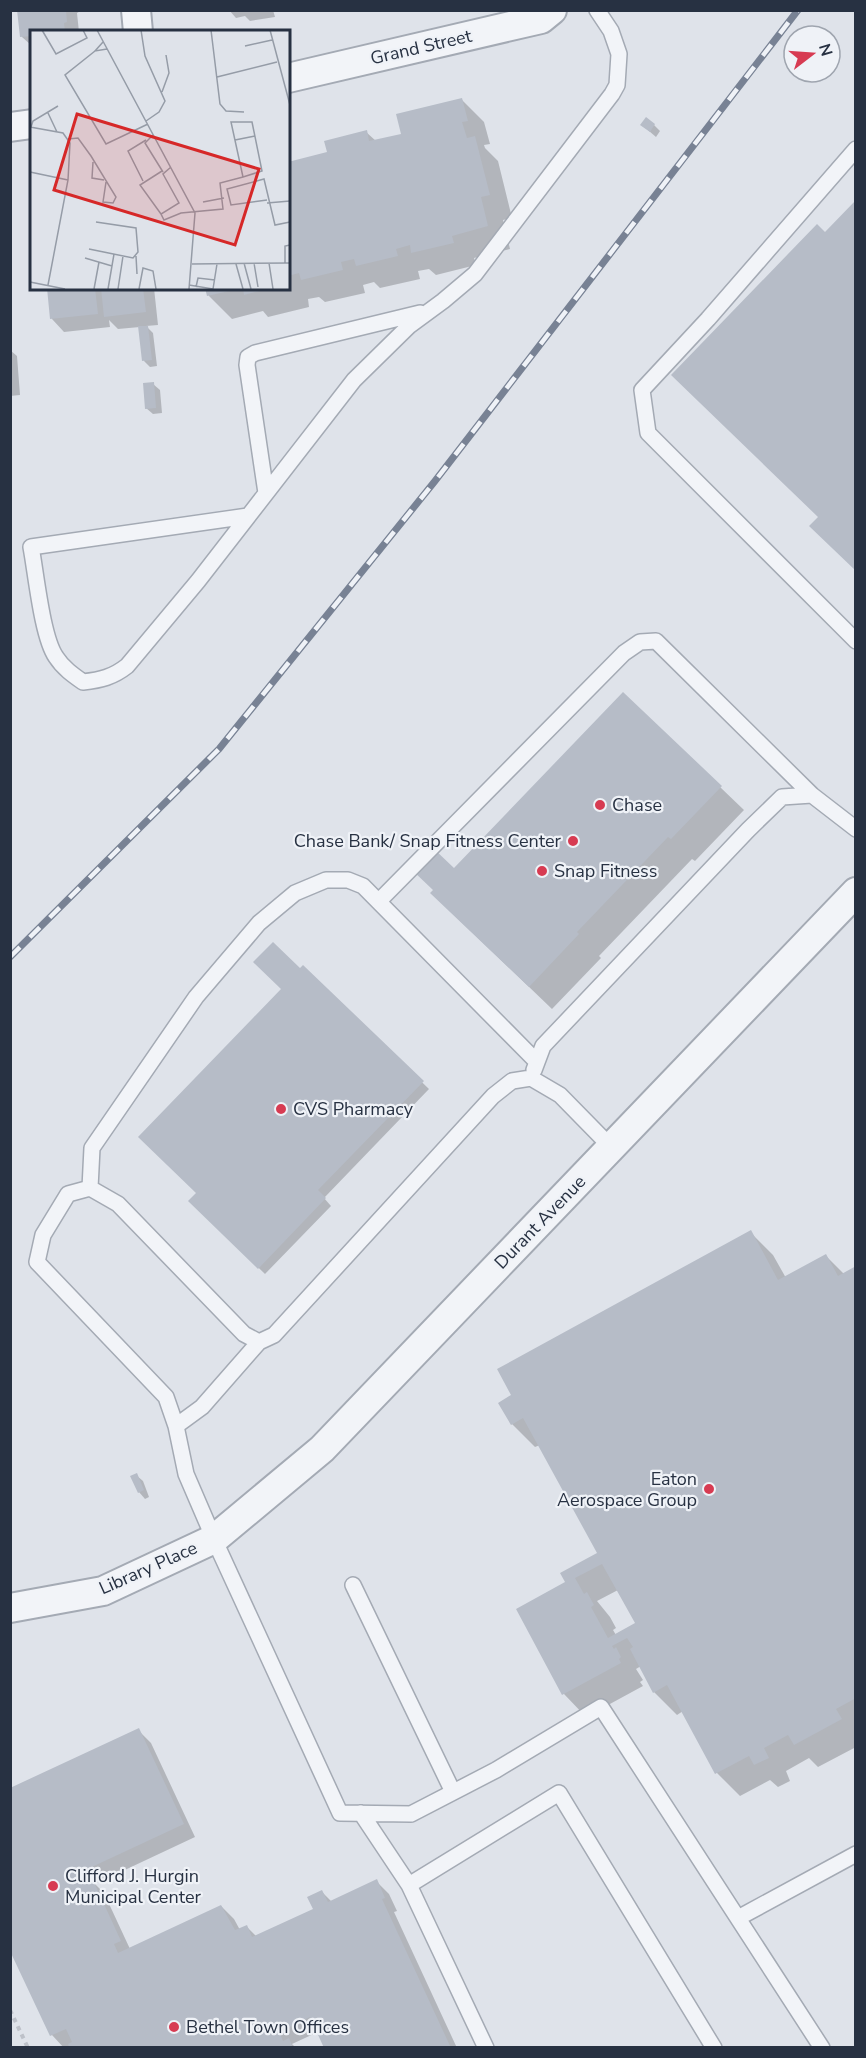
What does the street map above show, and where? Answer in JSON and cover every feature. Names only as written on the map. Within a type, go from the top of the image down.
[{"type":"street","points":[[136,10],[138,30]]},
{"type":"street","name":"Grand Street","points":[[290,78],[541,19],[552,10]]},
{"type":"street","points":[[10,127],[30,124]]},
{"type":"street","name":"Durant Avenue","points":[[214,1539],[322,1449],[855,892]]},
{"type":"street","name":"Library Place","points":[[10,1608],[103,1591],[214,1539]]},
{"type":"lane","points":[[248,516],[31,547],[47,635],[54,655],[65,669],[83,682],[101,680],[116,674],[146,645],[248,516],[354,380],[409,326],[475,274],[617,85],[619,54],[611,31],[597,10]]},
{"type":"lane","points":[[855,149],[708,319],[642,390],[648,433],[855,641]]},
{"type":"lane","points":[[266,493],[247,365],[248,357],[255,353],[425,312]]},
{"type":"lane","points":[[379,902],[624,654],[640,642],[656,641],[812,795],[855,829]]},
{"type":"lane","points":[[531,1078],[543,1046],[748,830],[782,797],[812,795]]},
{"type":"lane","points":[[90,1188],[92,1148],[196,997],[259,923],[295,893],[326,880],[348,880],[363,886],[537,1062]]},
{"type":"lane","points":[[176,1426],[201,1407],[259,1342],[274,1335],[492,1096],[512,1082],[531,1078],[560,1095],[611,1147]]},
{"type":"lane","points":[[259,1342],[244,1334],[118,1203],[90,1188],[68,1194],[43,1235],[37,1262],[166,1397],[176,1426],[186,1474],[340,1813],[411,1814],[496,1770],[601,1707],[822,2048]]},
{"type":"lane","points":[[353,1585],[453,1792]]},
{"type":"lane","points":[[409,1885],[559,1793],[714,2048]]},
{"type":"lane","points":[[361,1813],[409,1885],[486,2048]]},
{"type":"lane","points":[[738,1918],[855,1854]]},
{"type":"path","points":[[10,2010],[28,2048]]},
{"type":"building","points":[[17,10],[66,10],[65,30],[30,30],[30,36],[20,37]]},
{"type":"building","points":[[462,98],[468,121],[462,122],[467,138],[475,136],[490,195],[481,197],[488,226],[452,236],[454,243],[411,253],[410,245],[396,249],[398,256],[356,266],[354,259],[341,262],[343,270],[301,280],[299,273],[290,275],[290,161],[327,152],[324,141],[367,130],[369,141],[401,134],[396,114]]},
{"type":"building","points":[[646,117],[655,124],[650,132],[640,125]]},
{"type":"building","points":[[856,200],[856,571],[809,526],[818,517],[671,375],[817,224],[825,232]]},
{"type":"building","points":[[47,290],[95,290],[98,314],[50,319]]},
{"type":"building","points":[[101,290],[143,290],[146,312],[104,317]]},
{"type":"building","points":[[206,290],[234,290],[207,296]]},
{"type":"building","points":[[243,290],[263,290],[244,295]]},
{"type":"building","points":[[138,326],[148,326],[152,360],[142,361]]},
{"type":"building","points":[[154,382],[156,408],[145,409],[143,383]]},
{"type":"building","name":"Chase Bank/ Snap Fitness Center","points":[[623,692],[722,786],[671,839],[668,837],[577,932],[579,934],[529,987],[430,893],[433,890],[412,870],[433,848],[454,868]]},
{"type":"building","name":"CVS Pharmacy","points":[[273,942],[300,968],[303,965],[424,1081],[318,1190],[326,1198],[258,1269],[188,1201],[196,1193],[138,1137],[281,989],[253,962]]},
{"type":"building","name":"Eaton Aerospace Group","points":[[751,1230],[778,1280],[826,1254],[838,1276],[856,1266],[856,1698],[836,1709],[842,1719],[794,1745],[788,1735],[764,1748],[769,1758],[754,1765],[749,1756],[715,1774],[667,1685],[653,1693],[630,1649],[633,1647],[627,1638],[612,1646],[614,1649],[616,1647],[621,1663],[562,1695],[516,1609],[565,1582],[560,1573],[597,1553],[523,1418],[511,1425],[498,1403],[511,1395],[497,1369]],"holes":[[[602,1564],[635,1623],[608,1638],[591,1607],[594,1605],[587,1592],[584,1594],[575,1578]]]},
{"type":"building","points":[[137,1473],[144,1490],[138,1493],[130,1476]]},
{"type":"building","name":"Clifford J. Hurgin Municipal Center","points":[[139,1728],[184,1824],[81,1872],[85,1881],[92,1878],[121,1941],[114,1944],[118,1953],[221,1905],[235,1930],[247,1925],[252,1937],[313,1909],[307,1897],[322,1890],[328,1902],[377,1879],[385,1898],[382,1899],[451,2048],[324,2048],[310,2017],[279,2032],[283,2041],[289,2038],[293,2048],[70,2048],[68,2044],[72,2042],[66,2029],[50,2036],[10,1951],[10,1788]]},
{"type":"railway","points":[[10,957],[219,749],[435,481],[798,10]]},
{"type":"place","name":"Chase","points":[[600,805]]},
{"type":"place","name":"Chase Bank/ Snap Fitness Center","points":[[573,841]]},
{"type":"place","name":"Snap Fitness","points":[[542,871]]},
{"type":"place","name":"CVS Pharmacy","points":[[281,1109]]},
{"type":"place","name":"Eaton Aerospace Group","points":[[709,1489]]},
{"type":"place","name":"Clifford J. Hurgin Municipal Center","points":[[53,1886]]},
{"type":"place","name":"Bethel Town Offices","points":[[174,2027]]}]
